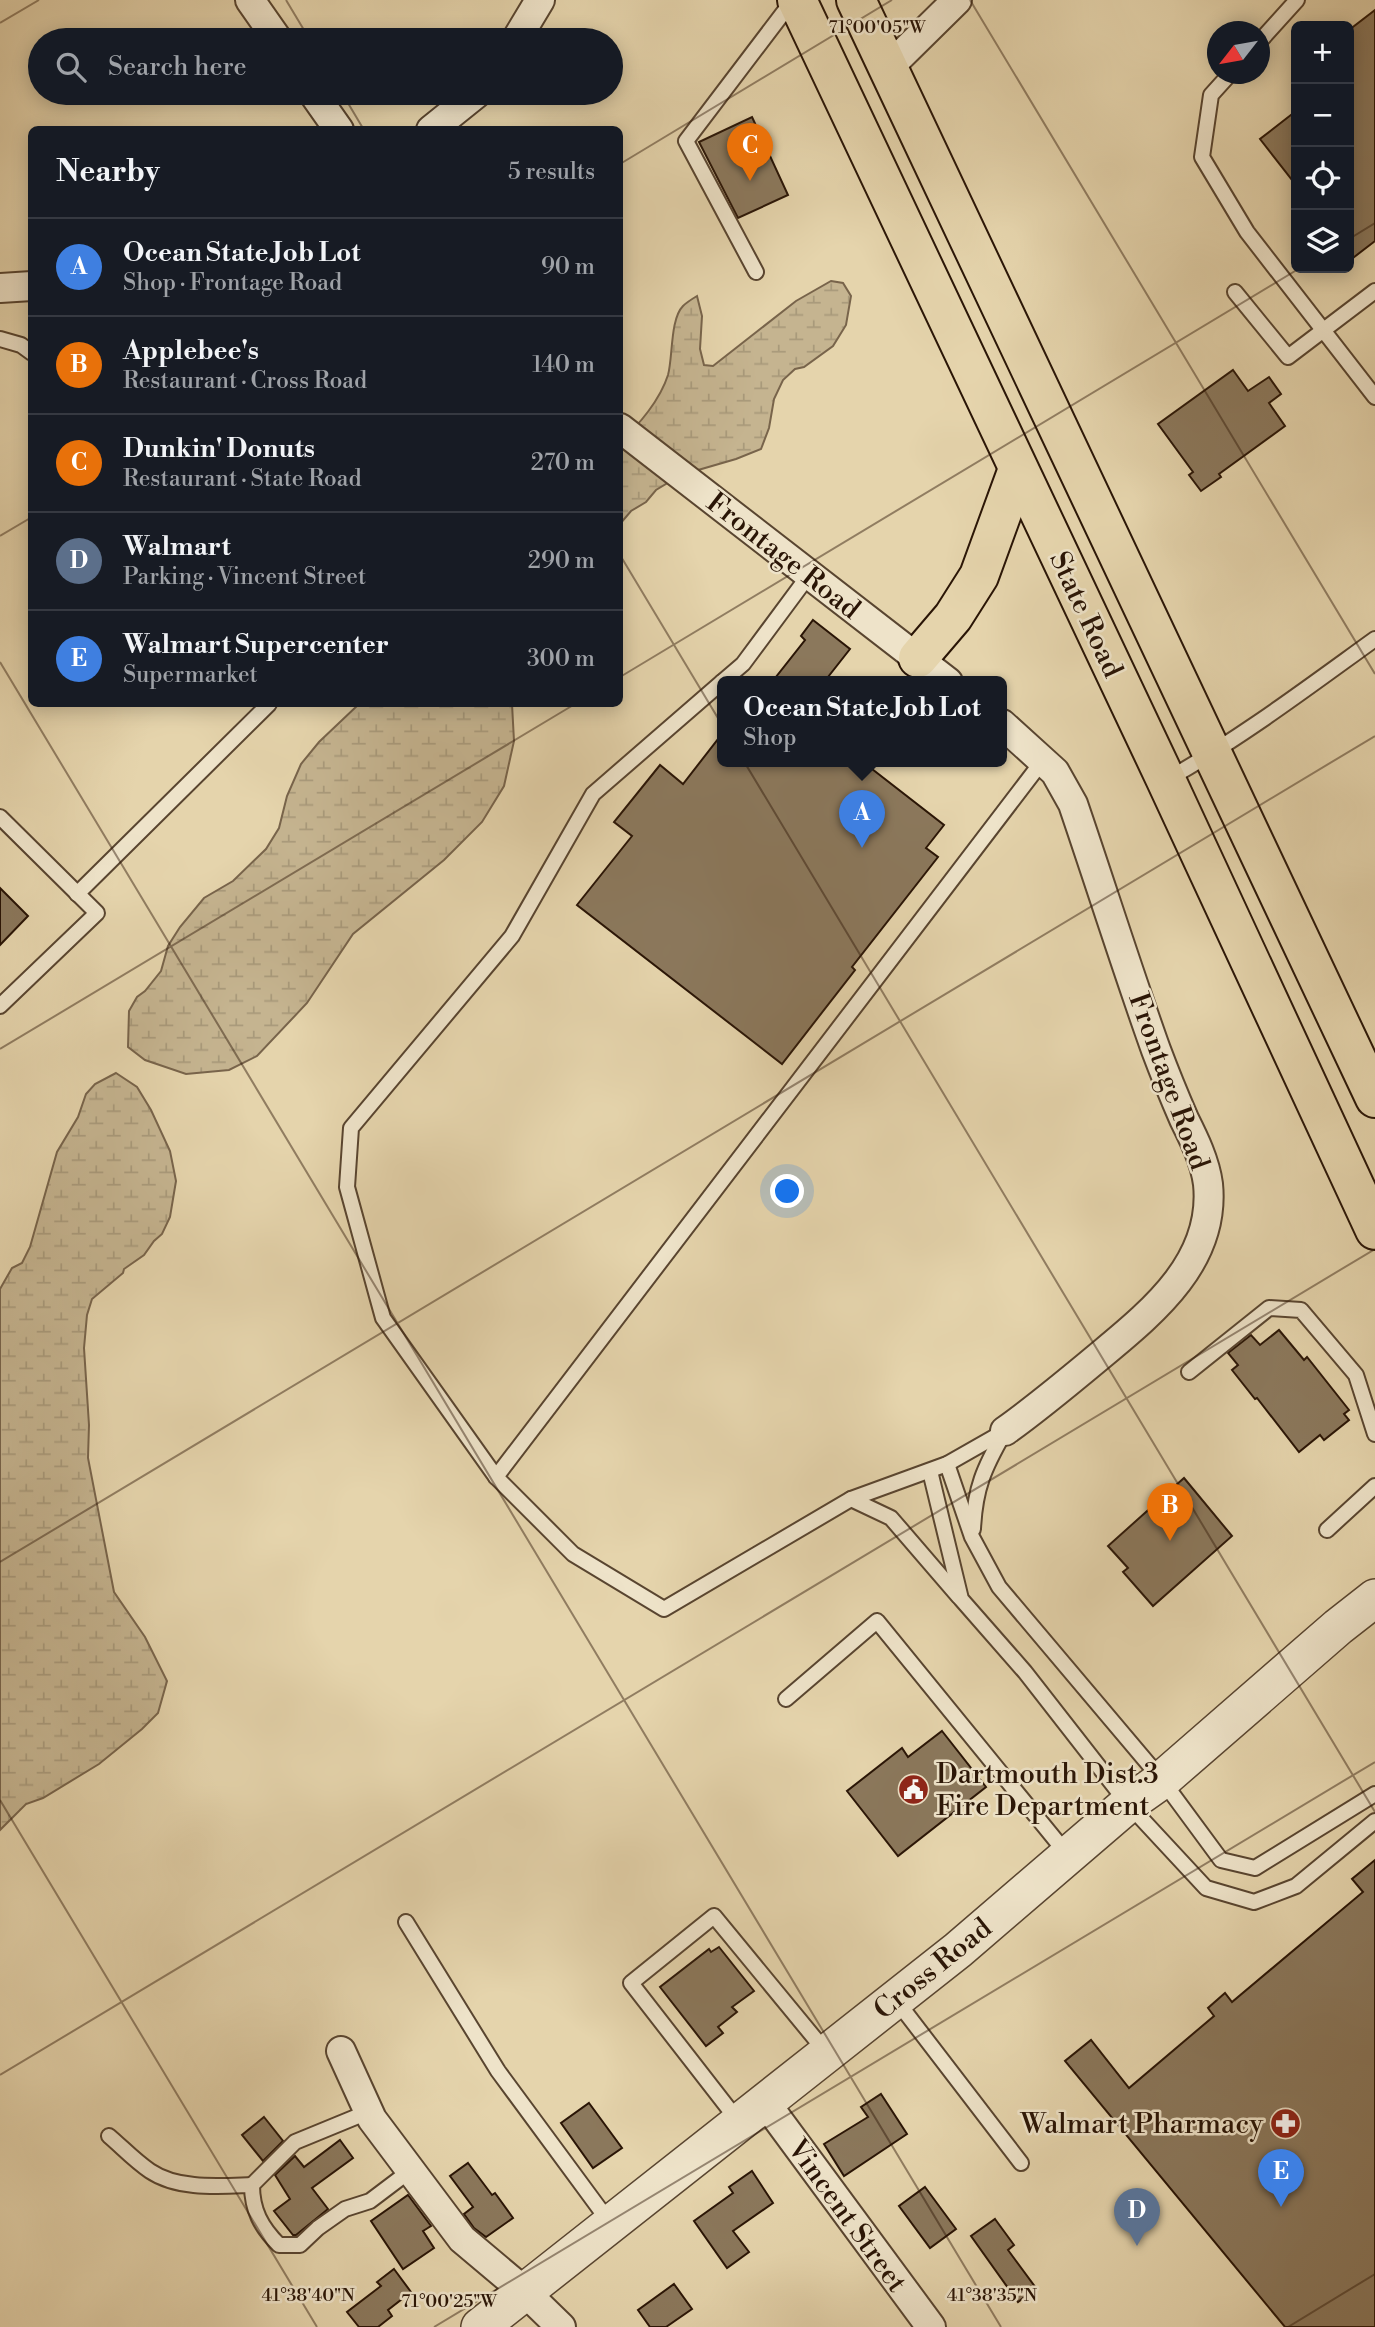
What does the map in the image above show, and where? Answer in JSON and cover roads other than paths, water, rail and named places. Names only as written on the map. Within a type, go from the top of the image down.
[{"type":"main road","name":"State Road","points":[[795,0],[1166,780],[1375,1230]]},
{"type":"main road","name":"State Road","points":[[856,0],[1375,1098]]},
{"type":"main road","points":[[918,658],[953,617],[979,576],[1018,469]]},
{"type":"street","points":[[250,0],[270,28]]},
{"type":"street","points":[[523,28],[540,0]]},
{"type":"street","points":[[888,68],[957,0]]},
{"type":"street","points":[[321,105],[335,126]]},
{"type":"street","points":[[437,126],[462,105]]},
{"type":"street","points":[[0,288],[28,286]]},
{"type":"street","name":"Frontage Road","points":[[623,430],[940,676]]},
{"type":"street","name":"Frontage Road","points":[[1004,1431],[1044,1403],[1138,1324],[1165,1297],[1193,1259],[1201,1240],[1208,1201],[1208,1183],[1203,1162],[1156,1050],[1073,804],[1065,787],[1044,759],[1007,727]]},
{"type":"street","name":"Cross Road","points":[[480,2327],[958,1950],[1375,1598]]},
{"type":"street","points":[[341,2051],[368,2112],[462,2239],[525,2292],[561,2327]]},
{"type":"street","name":"Vincent Street","points":[[752,2112],[841,2208],[932,2327]]},
{"type":"lane","points":[[756,272],[686,141],[795,0]]},
{"type":"lane","points":[[1270,29],[1297,0]]},
{"type":"lane","points":[[1221,84],[1211,95],[1202,157],[1247,232],[1375,397]]},
{"type":"lane","points":[[1235,292],[1288,357],[1375,291]]},
{"type":"lane","points":[[0,339],[12,341],[28,351]]},
{"type":"lane","points":[[729,676],[743,664],[809,575]]},
{"type":"lane","points":[[1166,780],[1213,754],[1375,639]]},
{"type":"lane","points":[[717,686],[593,794],[512,936],[351,1128],[347,1187],[383,1318],[496,1477],[573,1554],[664,1609],[851,1499],[947,1465],[1004,1431]]},
{"type":"lane","points":[[77,894],[267,707]]},
{"type":"lane","points":[[496,1477],[1044,759]]},
{"type":"lane","points":[[0,817],[97,913],[0,1006]]},
{"type":"lane","points":[[1189,1372],[1269,1308],[1301,1310],[1356,1375],[1375,1434]]},
{"type":"lane","points":[[972,1537],[975,1499],[985,1466],[1004,1431]]},
{"type":"lane","points":[[947,1465],[972,1537],[999,1587],[1161,1780],[1221,1860],[1255,1868],[1375,1794]]},
{"type":"lane","points":[[930,1471],[961,1599]]},
{"type":"lane","points":[[1327,1530],[1375,1486]]},
{"type":"lane","points":[[851,1499],[891,1518],[1026,1672],[1128,1804],[1206,1888],[1254,1902],[1296,1886],[1375,1821]]},
{"type":"lane","points":[[786,1699],[877,1621],[1068,1855]]},
{"type":"lane","points":[[752,2112],[631,1983],[714,1916],[827,2053]]},
{"type":"lane","points":[[406,1923],[498,2071],[611,2224]]},
{"type":"lane","points":[[895,1999],[1021,2163]]},
{"type":"lane","points":[[108,2136],[151,2172],[170,2180],[214,2187],[252,2185],[295,2142],[368,2112]]},
{"type":"lane","points":[[252,2185],[252,2204],[264,2229],[279,2245],[300,2245],[345,2209],[370,2201],[411,2170]]},
{"type":"place","name":"Dunkin' Donuts","points":[[750,181]]},
{"type":"place","name":"Ocean State Job Lot","points":[[862,848]]},
{"type":"place","name":"Applebee's","points":[[1170,1541]]},
{"type":"place","name":"Dartmouth Dist.3 Fire Department","points":[[913,1789]]},
{"type":"place","name":"Walmart Pharmacy","points":[[1286,2123]]},
{"type":"place","name":"Walmart Supercenter","points":[[1281,2207]]},
{"type":"place","name":"Walmart","points":[[1137,2246]]}]
